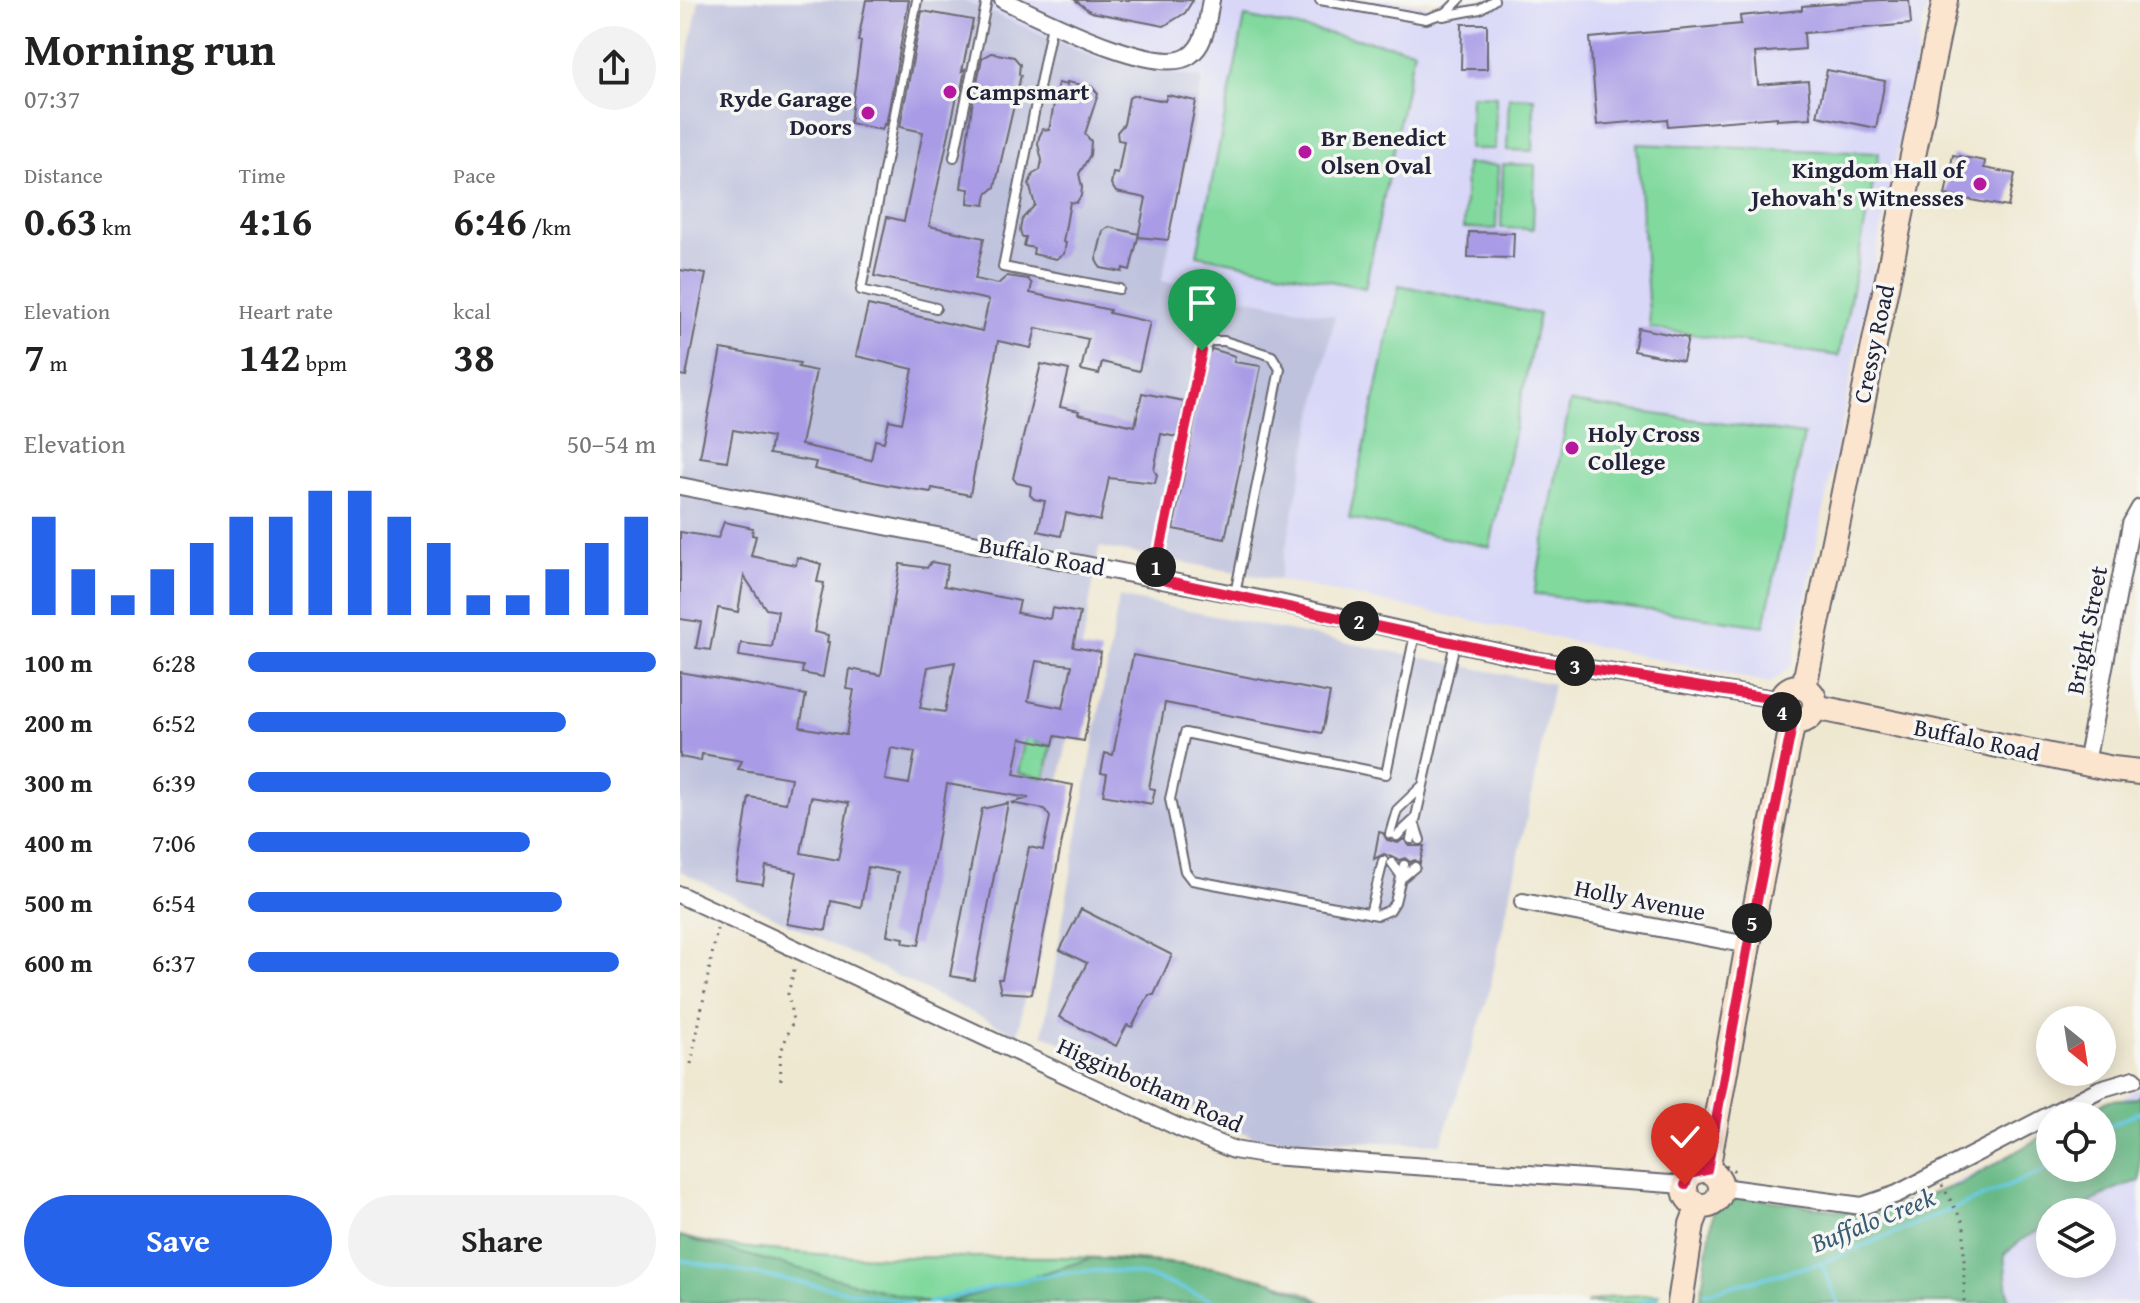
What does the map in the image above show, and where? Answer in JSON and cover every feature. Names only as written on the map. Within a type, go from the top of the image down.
[{"type":"street","points":[[1003,0],[1100,45],[1160,60],[1186,58],[1203,40],[1211,0]]},
{"type":"street","name":"Cressy Road","points":[[1809,697],[1945,0]]},
{"type":"street","name":"Buffalo Road","points":[[680,486],[1235,594],[1529,659],[1787,710]]},
{"type":"street","name":"Bright Street","points":[[2086,763],[2131,524],[2140,508]]},
{"type":"street","points":[[1809,697],[1792,687],[1748,945],[1723,1172],[1717,1199],[1712,1204],[1699,1206],[1686,1196],[1685,1185],[1690,1174],[1723,1172],[1862,1206],[1897,1194],[1936,1175],[2100,1089],[2134,1079]]},
{"type":"street","name":"Buffalo Road","points":[[1809,697],[2086,763],[2140,772]]},
{"type":"street","name":"Higginbotham Road","points":[[680,895],[1168,1123],[1234,1150],[1270,1156],[1685,1185]]},
{"type":"street","name":"Holly Avenue","points":[[1523,902],[1748,945]]},
{"type":"street","points":[[1680,1303],[1692,1224],[1699,1206]]},
{"type":"lane","points":[[917,0],[861,290],[936,308]]},
{"type":"lane","points":[[954,157],[987,0]]},
{"type":"lane","points":[[1320,0],[1418,19],[1480,9],[1494,0]]},
{"type":"lane","points":[[1433,18],[1447,12],[1459,0]]},
{"type":"lane","points":[[1052,23],[1003,267],[1119,289]]},
{"type":"lane","points":[[1154,578],[1202,351],[1210,341],[1224,341],[1272,356],[1280,369],[1235,594]]},
{"type":"lane","points":[[1404,865],[1395,902],[1390,910],[1378,915],[1192,880],[1185,871],[1170,799],[1185,733],[1386,774],[1416,633]]},
{"type":"lane","points":[[1415,840],[1414,820],[1455,642]]},
{"type":"lane","points":[[1414,820],[1394,835],[1397,810],[1421,787]]},
{"type":"lane","points":[[1370,914],[1388,862],[1402,877]]},
{"type":"lane","points":[[1402,877],[1415,867]]},
{"type":"path","points":[[691,1064],[717,929]]},
{"type":"path","points":[[781,1080],[780,1054],[793,1021],[788,994],[795,966]]},
{"type":"path","points":[[1936,1175],[1964,1224],[1964,1303]]},
{"type":"shaded area","points":[[699,0],[962,0],[1096,58],[1203,79],[1162,281],[1335,316],[1279,580],[1099,547],[1018,1035],[680,871],[680,96]]},
{"type":"shaded area","name":"Holy Cross College","points":[[962,0],[1389,0],[1437,7],[1439,0],[1928,0],[1792,665],[1770,683],[1279,580],[1335,316],[1162,281],[1207,67],[1203,79],[1096,58]]},
{"type":"shaded area","points":[[1119,597],[1553,684],[1487,1001],[1441,1144],[1255,1138],[1043,1034]]},
{"type":"shaded area","points":[[2140,1088],[2140,1303],[1984,1303],[1923,1199],[2036,1141],[2036,1182],[2116,1182],[2116,1102],[2112,1102]]},
{"type":"green space","name":"Br Benedict Olsen Oval","points":[[1245,17],[1414,50],[1365,288],[1197,255]]},
{"type":"green space","points":[[1471,95],[1496,96],[1495,149],[1469,149]]},
{"type":"green space","points":[[1509,97],[1534,98],[1533,151],[1507,150]]},
{"type":"green space","points":[[1637,144],[1879,153],[1839,356],[1650,328]]},
{"type":"green space","points":[[1466,164],[1498,165],[1496,229],[1464,228]]},
{"type":"green space","points":[[1503,164],[1535,165],[1533,229],[1501,228]]},
{"type":"green space","points":[[1399,285],[1539,314],[1490,547],[1349,518]]},
{"type":"green space","points":[[1570,402],[1804,435],[1764,626],[1534,594]]},
{"type":"green space","points":[[1031,704],[1042,706],[1035,742],[1051,746],[1045,778],[1018,773]]},
{"type":"green space","points":[[2140,1094],[2140,1181],[2099,1198],[2036,1198],[2036,1232],[2004,1254],[2009,1303],[1700,1303],[1713,1212],[1733,1195],[1870,1215],[1960,1184],[2036,1140],[2036,1182],[2116,1182],[2116,1102],[2105,1102],[2137,1098]]},
{"type":"green space","points":[[680,1236],[731,1246],[840,1256],[1075,1257],[1191,1266],[1277,1283],[1322,1303],[680,1303]]},
{"type":"green space","points":[[680,1236],[702,1243],[929,1303],[680,1303]]},
{"type":"green space","points":[[1092,1258],[1212,1267],[1274,1282],[1322,1303],[947,1303]]},
{"type":"green space","points":[[1659,1294],[1657,1303],[1586,1303],[1610,1297]]},
{"type":"building","points":[[866,0],[909,0],[886,125],[882,130],[850,123],[861,41],[858,41]]},
{"type":"building","points":[[1075,0],[1193,0],[1185,13],[1164,26],[1091,12]]},
{"type":"building","points":[[1909,0],[1911,24],[1804,33],[1805,49],[1755,53],[1758,85],[1808,81],[1811,118],[1777,120],[1777,117],[1668,126],[1667,119],[1597,125],[1590,38],[1741,24],[1740,16],[1802,10],[1802,6]]},
{"type":"building","points":[[922,11],[973,20],[960,96],[957,96],[929,226],[984,238],[975,279],[998,284],[1007,276],[1028,279],[1032,284],[1030,293],[1150,322],[1139,371],[1102,362],[1099,374],[1081,370],[1088,339],[1036,328],[1031,348],[998,341],[970,495],[888,485],[814,469],[816,462],[769,454],[772,437],[733,430],[727,461],[700,457],[721,349],[800,363],[798,367],[816,371],[801,445],[871,460],[875,440],[884,442],[889,420],[902,423],[913,369],[856,356],[868,305],[982,331],[989,300],[874,276],[887,217],[904,221],[923,132],[900,127]]},
{"type":"building","points":[[1462,24],[1487,24],[1487,69],[1461,69]]},
{"type":"building","points":[[991,53],[1014,57],[1020,64],[1021,75],[995,187],[987,194],[985,205],[968,203],[969,189],[961,188],[982,58]]},
{"type":"building","points":[[1827,70],[1885,81],[1876,128],[1817,116]]},
{"type":"building","points":[[1067,82],[1092,87],[1098,94],[1085,134],[1091,141],[1090,155],[1079,174],[1081,196],[1076,203],[1070,202],[1064,254],[1056,259],[1033,254],[1034,248],[1024,246],[1026,237],[1022,237],[1020,230],[1022,219],[1035,205],[1029,184],[1033,174],[1040,170],[1039,137],[1043,129],[1049,130],[1058,83],[1067,85]]},
{"type":"building","points":[[1134,95],[1165,101],[1167,95],[1196,101],[1168,240],[1138,237],[1146,198],[1116,192],[1111,184],[1113,173],[1118,174],[1124,141],[1118,140],[1117,132],[1124,124],[1129,98]]},
{"type":"building","name":"Kingdom Hall of Jehovah's Witnesses","points":[[1953,155],[1985,161],[1984,168],[2015,174],[2008,207],[1945,195]]},
{"type":"building","points":[[1109,227],[1139,234],[1130,270],[1123,268],[1122,272],[1101,268],[1096,260],[1103,231]]},
{"type":"building","points":[[1469,232],[1514,233],[1513,258],[1468,257]]},
{"type":"building","points":[[680,270],[706,274],[686,376],[680,375]]},
{"type":"building","points":[[1638,328],[1688,338],[1683,361],[1634,351]]},
{"type":"building","points":[[1212,349],[1235,356],[1234,362],[1261,366],[1225,539],[1173,529],[1208,354]]},
{"type":"building","points":[[1041,364],[1069,370],[1060,407],[1079,411],[1078,414],[1135,426],[1142,393],[1184,401],[1177,437],[1161,434],[1154,470],[1157,475],[1155,483],[1109,478],[1100,521],[1066,513],[1061,536],[1038,531],[1045,501],[1034,499],[1030,495],[1031,486],[1017,483],[1013,478]]},
{"type":"building","points":[[724,522],[753,528],[752,535],[756,536],[751,556],[796,565],[797,557],[821,564],[817,582],[824,583],[814,632],[828,635],[823,677],[802,673],[803,666],[739,656],[741,643],[772,647],[778,611],[766,609],[744,576],[738,612],[718,608],[710,650],[696,648],[701,622],[680,619],[680,532],[718,538]]},
{"type":"building","points":[[931,562],[948,565],[944,586],[1020,601],[1017,613],[1050,619],[1052,608],[1080,613],[1073,647],[1101,652],[1084,741],[1055,736],[1053,745],[1021,738],[1014,774],[1073,785],[1032,994],[1001,992],[998,979],[1002,979],[1029,847],[1043,850],[1050,817],[1044,809],[1011,803],[1029,798],[947,784],[919,945],[903,943],[904,938],[887,935],[898,872],[868,867],[861,907],[831,901],[826,930],[787,924],[797,872],[766,866],[763,884],[736,880],[749,797],[786,803],[791,778],[738,769],[742,761],[702,754],[701,761],[680,757],[680,672],[806,695],[800,727],[846,735],[854,690],[847,689],[850,669],[881,675],[900,564],[927,568]],"holes":[[[1036,661],[1072,665],[1063,708],[1028,701]],[[955,662],[945,712],[920,708],[928,667]],[[891,748],[915,752],[909,784],[885,780]],[[811,797],[849,803],[838,860],[801,853]]]},
{"type":"building","points":[[1133,655],[1330,693],[1322,733],[1165,703],[1149,788],[1155,789],[1152,804],[1103,795],[1107,774],[1101,773],[1105,753],[1113,755]]},
{"type":"building","points":[[1008,803],[974,980],[950,976],[982,809]]},
{"type":"building","points":[[1379,832],[1387,840],[1398,843],[1404,839],[1409,846],[1424,846],[1420,863],[1384,854],[1374,859]]},
{"type":"building","points":[[1081,909],[1172,955],[1154,995],[1149,995],[1132,1027],[1127,1025],[1116,1046],[1059,1017],[1087,963],[1060,950]]},
{"type":"waterway","name":"Buffalo Creek","points":[[2116,1123],[2140,1112]]},
{"type":"waterway","name":"Buffalo Creek","points":[[1705,1293],[1821,1263],[2036,1175]]},
{"type":"waterway","name":"Buffalo Creek","points":[[680,1260],[911,1303]]},
{"type":"waterway","points":[[1821,1263],[1838,1303]]},
{"type":"waterway","name":"Buffalo Creek","points":[[929,1303],[1038,1277],[1094,1271],[1149,1277],[1218,1303]]},
{"type":"waterway","name":"Buffalo Creek","points":[[1640,1303],[1658,1297]]},
{"type":"place","name":"Campsmart","points":[[950,92]]},
{"type":"place","name":"Ryde Garage Doors","points":[[868,113]]},
{"type":"place","name":"Br Benedict Olsen Oval","points":[[1305,152]]},
{"type":"place","name":"Kingdom Hall of Jehovah's Witnesses","points":[[1980,184]]},
{"type":"place","name":"Holy Cross College","points":[[1572,448]]},
{"type":"route","points":[[1202,351],[1154,578],[1529,659],[1781,700],[1784,715],[1793,721],[1707,1170],[1690,1174],[1685,1185]]}]
